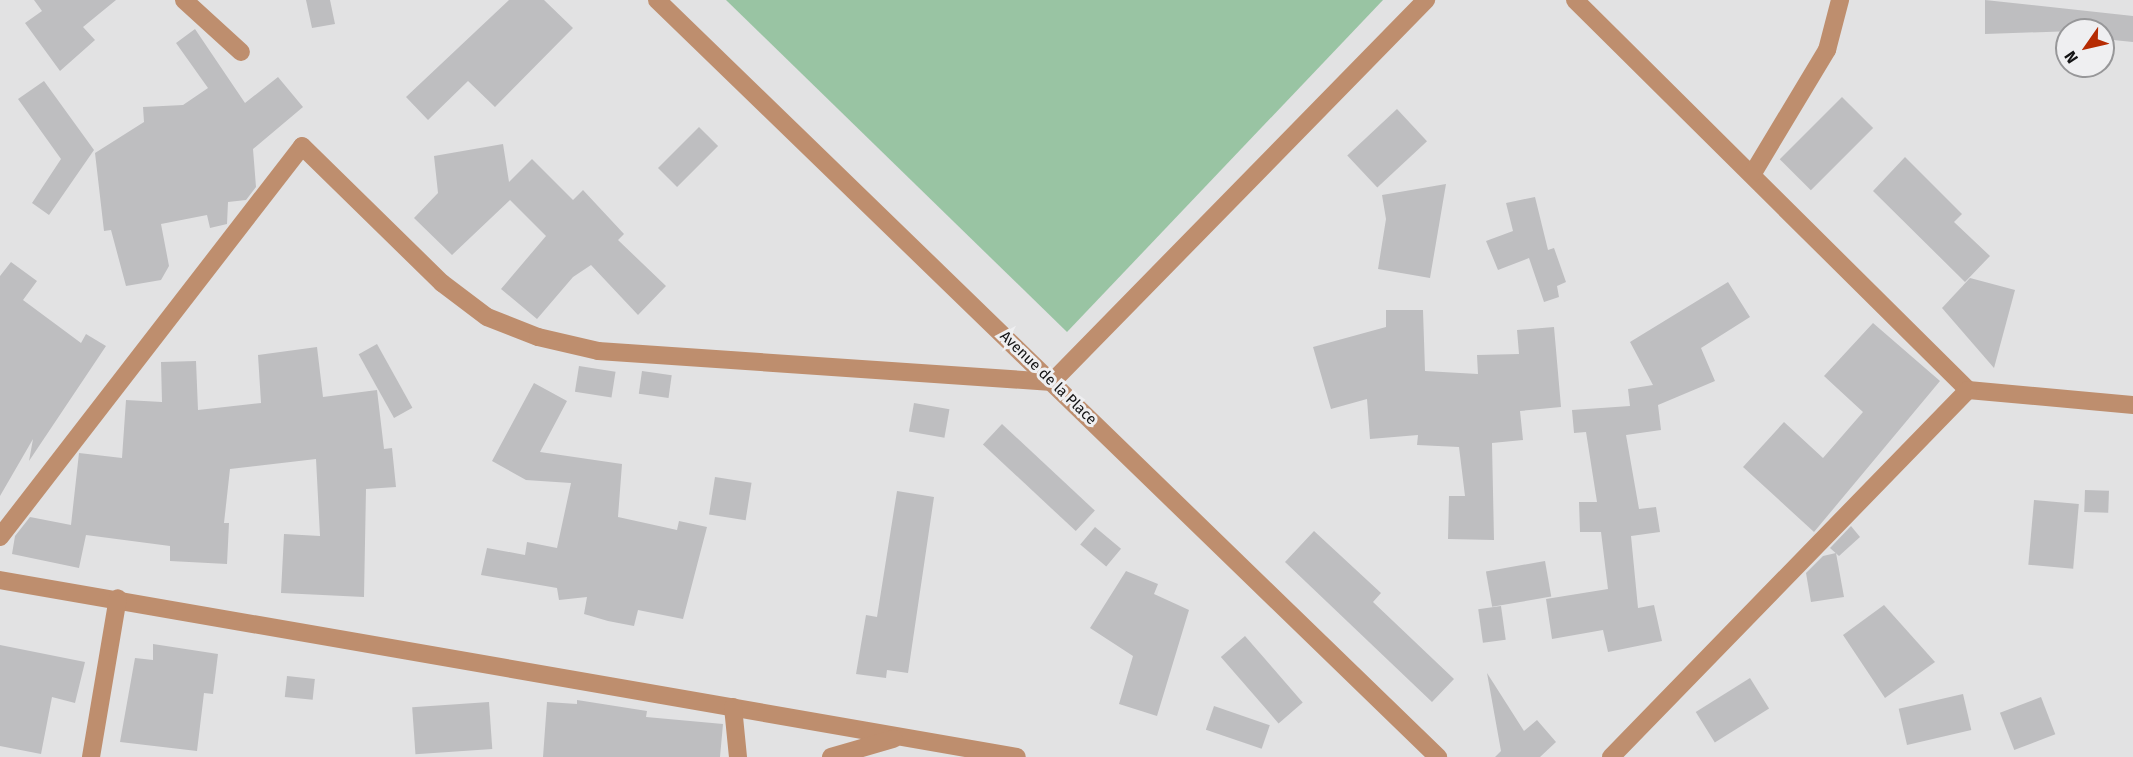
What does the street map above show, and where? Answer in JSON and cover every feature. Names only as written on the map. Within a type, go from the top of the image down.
[{"type":"street","points":[[184,0],[241,52]]},
{"type":"street","name":"Avenue de la Place","points":[[657,0],[1438,757]]},
{"type":"street","points":[[0,537],[302,146],[442,283],[487,317],[538,337],[598,351],[1053,382],[1426,0]]},
{"type":"street","points":[[1575,0],[1752,173],[1968,390],[2133,405]]},
{"type":"street","points":[[1752,173],[1827,50],[1840,0]]},
{"type":"street","points":[[1611,757],[1968,390]]},
{"type":"street","points":[[0,580],[118,598],[1017,757]]},
{"type":"street","points":[[92,757],[118,598]]},
{"type":"street","points":[[733,707],[738,757]]},
{"type":"street","points":[[831,757],[899,737]]},
{"type":"green space","points":[[726,0],[1383,0],[1067,332]]},
{"type":"building","points":[[34,0],[116,0],[83,27],[95,40],[60,71],[25,23],[42,11]]},
{"type":"building","points":[[306,0],[330,0],[335,24],[312,28]]},
{"type":"building","points":[[509,0],[544,0],[573,28],[495,107],[468,81],[428,120],[406,97]]},
{"type":"building","points":[[1985,0],[2133,16],[2133,42],[2115,40],[2115,18],[2055,18],[2055,32],[1985,34]]},
{"type":"building","points":[[195,29],[245,103],[278,77],[303,107],[253,149],[256,187],[246,200],[228,202],[227,224],[210,228],[207,215],[161,224],[169,266],[161,280],[126,286],[111,230],[104,231],[95,153],[144,122],[143,107],[183,105],[208,88],[176,43]]},
{"type":"building","points":[[44,81],[94,150],[49,215],[32,203],[61,159],[18,99]]},
{"type":"building","points":[[1842,97],[1873,128],[1811,190],[1780,159]]},
{"type":"building","points":[[1397,109],[1427,141],[1377,188],[1347,155]]},
{"type":"building","points":[[699,127],[718,146],[677,187],[658,168]]},
{"type":"building","points":[[503,144],[509,182],[532,159],[573,200],[583,190],[624,234],[618,240],[666,286],[638,315],[591,265],[573,277],[537,319],[501,289],[546,236],[510,200],[452,255],[414,218],[438,193],[434,156]]},
{"type":"building","points":[[1905,157],[1962,214],[1954,222],[1990,256],[1965,282],[1873,191]]},
{"type":"building","points":[[1446,184],[1430,278],[1378,269],[1386,219],[1382,195]]},
{"type":"building","points":[[1535,197],[1548,250],[1554,248],[1566,282],[1557,286],[1559,297],[1544,302],[1529,258],[1498,270],[1486,241],[1513,231],[1506,203]]},
{"type":"building","points":[[11,262],[37,281],[23,300],[81,343],[86,334],[106,346],[29,461],[33,439],[0,496],[0,276]]},
{"type":"building","points":[[1970,278],[2015,290],[1994,368],[1942,308]]},
{"type":"building","points":[[1728,282],[1750,317],[1701,348],[1715,381],[1658,405],[1661,430],[1626,435],[1639,509],[1656,507],[1660,532],[1631,536],[1638,608],[1654,605],[1662,641],[1608,652],[1603,630],[1552,639],[1546,599],[1608,589],[1601,532],[1580,532],[1579,502],[1597,502],[1586,432],[1574,433],[1572,410],[1630,406],[1628,389],[1653,385],[1630,342]]},
{"type":"building","points":[[1386,310],[1423,310],[1425,371],[1478,374],[1477,355],[1519,354],[1517,330],[1554,327],[1561,407],[1520,411],[1523,440],[1492,443],[1494,540],[1448,539],[1449,496],[1465,496],[1459,447],[1417,445],[1418,435],[1370,439],[1367,399],[1331,409],[1313,347],[1386,327]]},
{"type":"building","points":[[1873,323],[1940,381],[1814,532],[1743,467],[1784,422],[1823,458],[1863,412],[1824,376]]},
{"type":"building","points":[[377,344],[412,408],[394,418],[359,354]]},
{"type":"building","points":[[317,347],[323,397],[377,390],[384,449],[392,448],[396,487],[366,489],[364,597],[281,593],[284,534],[320,536],[316,459],[230,469],[224,523],[229,523],[227,564],[170,561],[170,546],[86,535],[79,568],[12,554],[15,536],[30,517],[71,525],[79,453],[122,458],[126,400],[162,402],[161,362],[196,361],[198,410],[261,403],[258,355]]},
{"type":"building","points":[[579,366],[616,372],[611,397],[575,392]]},
{"type":"building","points":[[642,371],[672,375],[669,398],[639,394]]},
{"type":"building","points":[[534,383],[567,401],[540,452],[622,464],[618,517],[677,530],[679,521],[707,527],[683,619],[638,610],[634,626],[608,621],[584,614],[587,597],[559,600],[557,588],[481,575],[487,548],[525,555],[527,542],[557,548],[571,483],[526,480],[492,461]]},
{"type":"building","points":[[914,403],[949,409],[944,438],[909,432]]},
{"type":"building","points":[[1002,424],[1095,511],[1076,531],[983,444]]},
{"type":"building","points":[[715,477],[752,483],[746,520],[709,515]]},
{"type":"building","points":[[2085,490],[2109,491],[2108,513],[2084,512]]},
{"type":"building","points":[[897,491],[934,497],[908,673],[887,670],[886,678],[856,674],[866,615],[877,617]]},
{"type":"building","points":[[2034,500],[2079,504],[2073,569],[2028,565]]},
{"type":"building","points":[[1851,526],[1860,537],[1839,556],[1830,548]]},
{"type":"building","points":[[1095,527],[1121,549],[1106,566],[1080,545]]},
{"type":"building","points":[[1314,531],[1381,593],[1373,602],[1454,679],[1432,702],[1285,562]]},
{"type":"building","points":[[1836,553],[1844,597],[1811,602],[1806,573],[1823,556]]},
{"type":"building","points":[[1545,561],[1551,596],[1492,607],[1486,571]]},
{"type":"building","points":[[1126,571],[1158,584],[1154,594],[1189,610],[1157,716],[1119,704],[1133,656],[1090,628]]},
{"type":"building","points":[[1884,605],[1935,662],[1885,698],[1843,635]]},
{"type":"building","points":[[1501,606],[1506,640],[1483,643],[1478,609]]},
{"type":"building","points":[[1245,636],[1303,702],[1279,723],[1221,657]]},
{"type":"building","points":[[153,644],[218,654],[213,694],[204,693],[197,751],[120,742],[135,658],[153,660]]},
{"type":"building","points":[[0,645],[85,662],[75,703],[52,697],[41,754],[0,746]]},
{"type":"building","points":[[1487,673],[1524,731],[1537,720],[1556,742],[1540,757],[1495,757],[1501,751]]},
{"type":"building","points":[[287,676],[315,679],[313,700],[285,697]]},
{"type":"building","points":[[1750,678],[1769,709],[1715,742],[1696,712]]},
{"type":"building","points":[[1963,694],[1971,730],[1907,745],[1899,709]]},
{"type":"building","points":[[2041,697],[2055,734],[2014,750],[2000,713]]},
{"type":"building","points":[[577,700],[647,711],[646,717],[723,724],[720,757],[543,757],[547,702],[577,704]]},
{"type":"building","points":[[489,702],[492,749],[415,754],[412,707]]},
{"type":"building","points":[[1214,706],[1270,725],[1262,749],[1206,730]]}]
